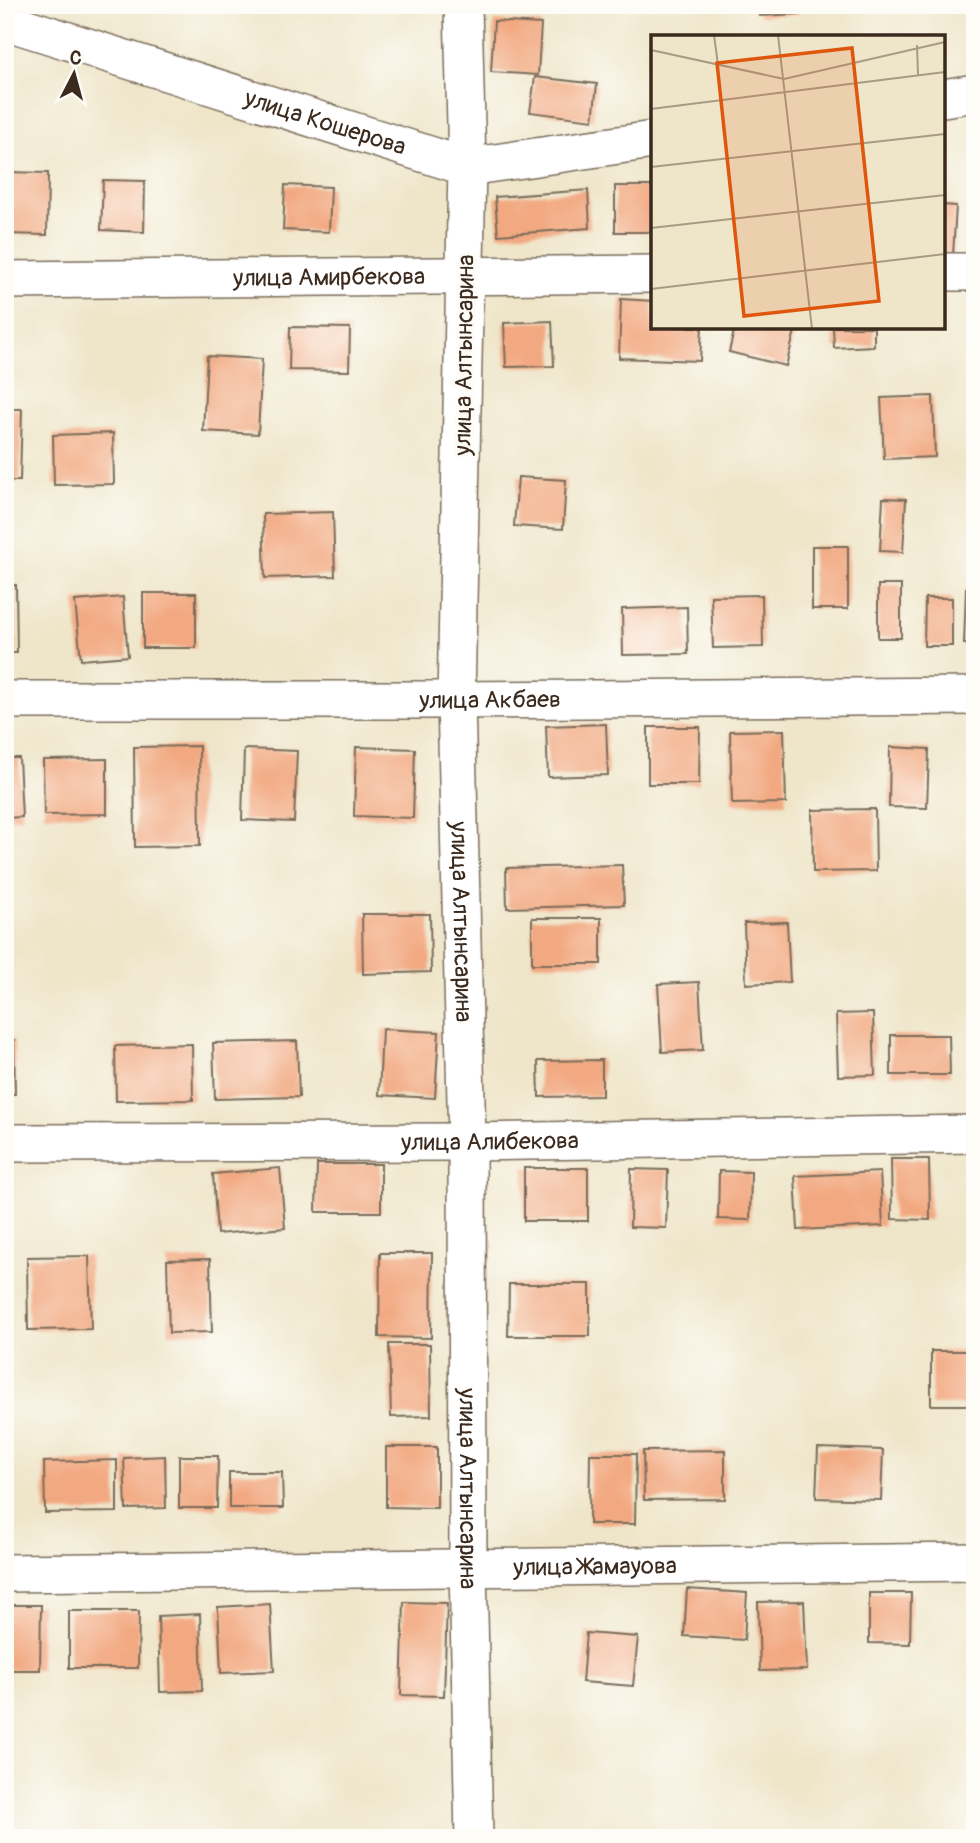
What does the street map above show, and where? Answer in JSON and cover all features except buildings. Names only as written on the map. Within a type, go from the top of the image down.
[{"type":"street","name":"улица Алтынсарина","points":[[463,5],[467,167],[456,700],[467,1142],[468,1569],[474,1838]]},
{"type":"street","name":"улица Кошерова","points":[[5,21],[467,167],[651,140]]},
{"type":"street","points":[[945,98],[975,93]]},
{"type":"street","points":[[945,272],[975,272]]},
{"type":"street","name":"улица Амирбекова","points":[[5,280],[651,274]]},
{"type":"street","name":"улица Акбаев","points":[[5,700],[975,696]]},
{"type":"street","name":"улица Алибекова","points":[[5,1143],[467,1142],[975,1134]]},
{"type":"street","name":"улица Жамауова","points":[[5,1573],[975,1562]]}]
